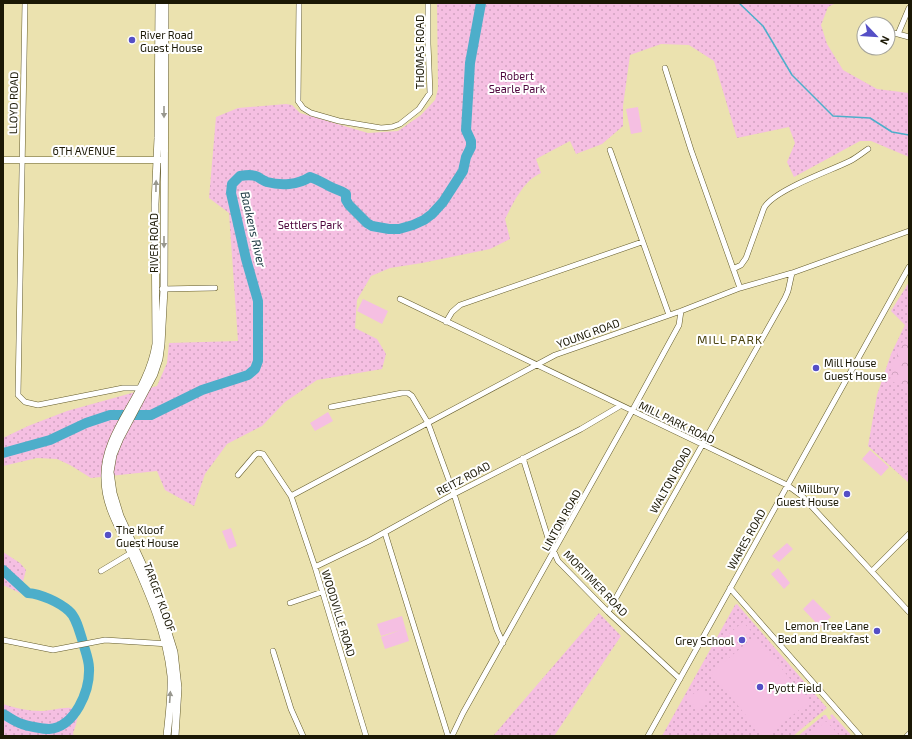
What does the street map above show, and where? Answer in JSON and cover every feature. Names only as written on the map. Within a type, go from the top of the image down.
[{"type":"main road","name":"RIVER ROAD","points":[[159,3],[162,52]]},
{"type":"main road","name":"RIVER ROAD","points":[[108,471],[113,455],[141,390],[152,377],[159,359],[161,344],[156,204],[160,160],[162,52],[165,3]]},
{"type":"main road","name":"RIVER ROAD","points":[[160,160],[163,204],[160,289]]},
{"type":"main road","points":[[156,204],[163,204]]},
{"type":"main road","name":"TARGET KLOOF","points":[[108,471],[106,494],[112,515],[131,553],[168,644],[174,652],[178,688],[171,734]]},
{"type":"main road","name":"TARGET KLOOF","points":[[108,471],[120,516],[156,594],[168,644]]},
{"type":"street","name":"LLOYD ROAD","points":[[25,3],[18,395],[25,402],[38,405],[123,388],[141,390]]},
{"type":"street","name":"THOMAS ROAD","points":[[299,3],[298,101],[307,111],[339,121],[381,128],[392,127],[400,124],[419,109],[430,93],[428,3]]},
{"type":"street","points":[[909,8],[898,34],[909,37]]},
{"type":"street","points":[[665,68],[691,150],[740,288]]},
{"type":"street","points":[[733,269],[741,265],[746,258],[764,208],[769,201],[799,184],[852,160],[868,149]]},
{"type":"street","points":[[610,150],[669,315]]},
{"type":"street","name":"6TH AVENUE","points":[[3,160],[160,160]]},
{"type":"street","name":"YOUNG ROAD","points":[[291,496],[537,366],[555,355],[681,311],[740,288],[792,273],[909,231]]},
{"type":"street","points":[[446,322],[454,309],[466,303],[642,242]]},
{"type":"street","name":"WARES ROAD","points":[[648,736],[909,267]]},
{"type":"street","name":"WALTON ROAD","points":[[608,612],[785,298],[792,273]]},
{"type":"street","points":[[160,289],[215,288]]},
{"type":"street","name":"MILL PARK ROAD","points":[[400,299],[701,445],[787,485],[802,496],[909,612]]},
{"type":"street","name":"LINTON ROAD","points":[[452,736],[463,713],[554,553],[676,331],[680,322],[681,311]]},
{"type":"street","points":[[331,407],[406,393],[412,396],[428,423],[454,494],[497,630],[503,643]]},
{"type":"street","name":"REITZ ROAD","points":[[315,567],[385,533],[454,494],[581,429],[620,406]]},
{"type":"street","name":"WOODVILLE ROAD","points":[[238,475],[255,455],[258,453],[263,454],[291,496],[315,567],[366,736]]},
{"type":"street","name":"MORTIMER ROAD","points":[[523,458],[554,553],[564,567],[608,612],[680,679]]},
{"type":"street","points":[[385,533],[448,736]]},
{"type":"street","points":[[872,571],[909,534]]},
{"type":"street","points":[[101,571],[131,553]]},
{"type":"street","points":[[730,588],[860,736]]},
{"type":"street","points":[[290,603],[322,592]]},
{"type":"street","points":[[3,640],[53,650],[92,642],[112,640],[168,644]]},
{"type":"street","points":[[273,651],[291,709],[303,736]]},
{"type":"green space","points":[[437,3],[836,3],[828,7],[821,25],[827,44],[843,70],[877,89],[909,93],[909,157],[871,141],[860,141],[794,177],[787,162],[795,143],[789,127],[737,138],[714,61],[689,45],[661,44],[630,55],[623,106],[623,126],[602,144],[576,154],[570,141],[536,159],[541,173],[529,181],[524,187],[505,219],[510,239],[490,249],[390,268],[371,276],[357,300],[355,328],[377,339],[386,354],[382,369],[317,380],[285,402],[262,426],[227,444],[205,474],[194,506],[165,490],[157,471],[91,478],[57,459],[37,458],[3,466],[3,438],[28,426],[67,411],[157,386],[167,363],[169,343],[238,341],[229,213],[209,198],[216,117],[238,108],[286,104],[292,105],[300,113],[368,133],[398,131],[421,115],[435,100],[438,89]]},
{"type":"green space","points":[[638,107],[642,132],[631,134],[626,109]]},
{"type":"green space","points":[[909,282],[909,483],[868,446],[877,395],[891,354],[905,325],[891,311]]},
{"type":"green space","points":[[363,299],[388,311],[382,324],[357,311]]},
{"type":"green space","points":[[904,339],[909,340],[909,391],[890,380],[892,365]]},
{"type":"green space","points":[[328,412],[333,421],[315,431],[310,423]]},
{"type":"green space","points":[[870,450],[889,467],[881,476],[862,459]]},
{"type":"green space","points":[[231,528],[237,546],[229,549],[222,531]]},
{"type":"green space","points":[[787,543],[793,549],[779,562],[772,556]]},
{"type":"green space","points":[[3,552],[20,563],[26,570],[20,593],[3,585]]},
{"type":"green space","points":[[778,568],[790,583],[784,589],[771,574]]},
{"type":"green space","points":[[813,599],[831,617],[820,627],[803,609]]},
{"type":"green space","name":"Grey School","points":[[737,604],[827,708],[793,736],[662,736],[735,605]]},
{"type":"green space","points":[[599,613],[621,636],[554,736],[493,736]]},
{"type":"green space","points":[[402,616],[409,641],[385,649],[381,637],[401,630],[381,636],[377,624]]},
{"type":"green space","points":[[743,622],[751,631],[728,650],[723,643],[726,641],[724,638]]},
{"type":"green space","name":"Pyott Field","points":[[755,636],[809,702],[767,736],[763,736],[711,673]]},
{"type":"green space","points":[[701,688],[711,700],[698,711],[688,698]]},
{"type":"green space","points":[[3,704],[35,711],[63,708],[74,709],[77,714],[77,721],[73,733],[74,736],[3,736]]},
{"type":"green space","points":[[832,714],[852,736],[798,736],[824,715],[826,715],[829,720],[832,718],[830,716]]},
{"type":"green space","points":[[826,721],[840,736],[809,736]]},
{"type":"waterway","name":"Baakens River","points":[[3,453],[50,440],[86,423],[110,415],[151,415],[202,390],[248,375],[255,369],[258,361],[258,301],[246,259],[231,193],[232,184],[240,176],[254,175],[264,181],[278,184],[295,183],[310,177],[313,178],[346,194],[346,200],[349,205],[372,226],[399,229],[413,225],[432,214],[443,202],[463,171],[466,157],[471,147],[471,141],[466,130],[470,63],[481,3]]},
{"type":"waterway","points":[[739,3],[763,26],[792,75],[833,116],[870,118],[892,132],[909,135]]},
{"type":"waterway","name":"Baakens River","points":[[3,570],[28,593],[50,599],[65,608],[71,614],[80,632],[89,665],[89,677],[84,697],[73,715],[58,727],[49,729],[27,726],[3,714]]},
{"type":"place","name":"River Road Guest House","points":[[132,40]]},
{"type":"place","name":"Mill House Guest House","points":[[816,368]]},
{"type":"place","name":"Millbury Guest House","points":[[847,494]]},
{"type":"place","name":"The Kloof Guest House","points":[[108,535]]},
{"type":"place","name":"Lemon Tree Lane Bed and Breakfast","points":[[877,631]]},
{"type":"place","name":"Grey School","points":[[742,640]]},
{"type":"place","name":"Pyott Field","points":[[760,687]]},
{"type":"district","name":"MILL PARK","points":[[730,339]]},
{"type":"park label","name":"Robert Searle Park","points":[[517,81]]},
{"type":"park label","name":"Settlers Park","points":[[310,224]]}]
